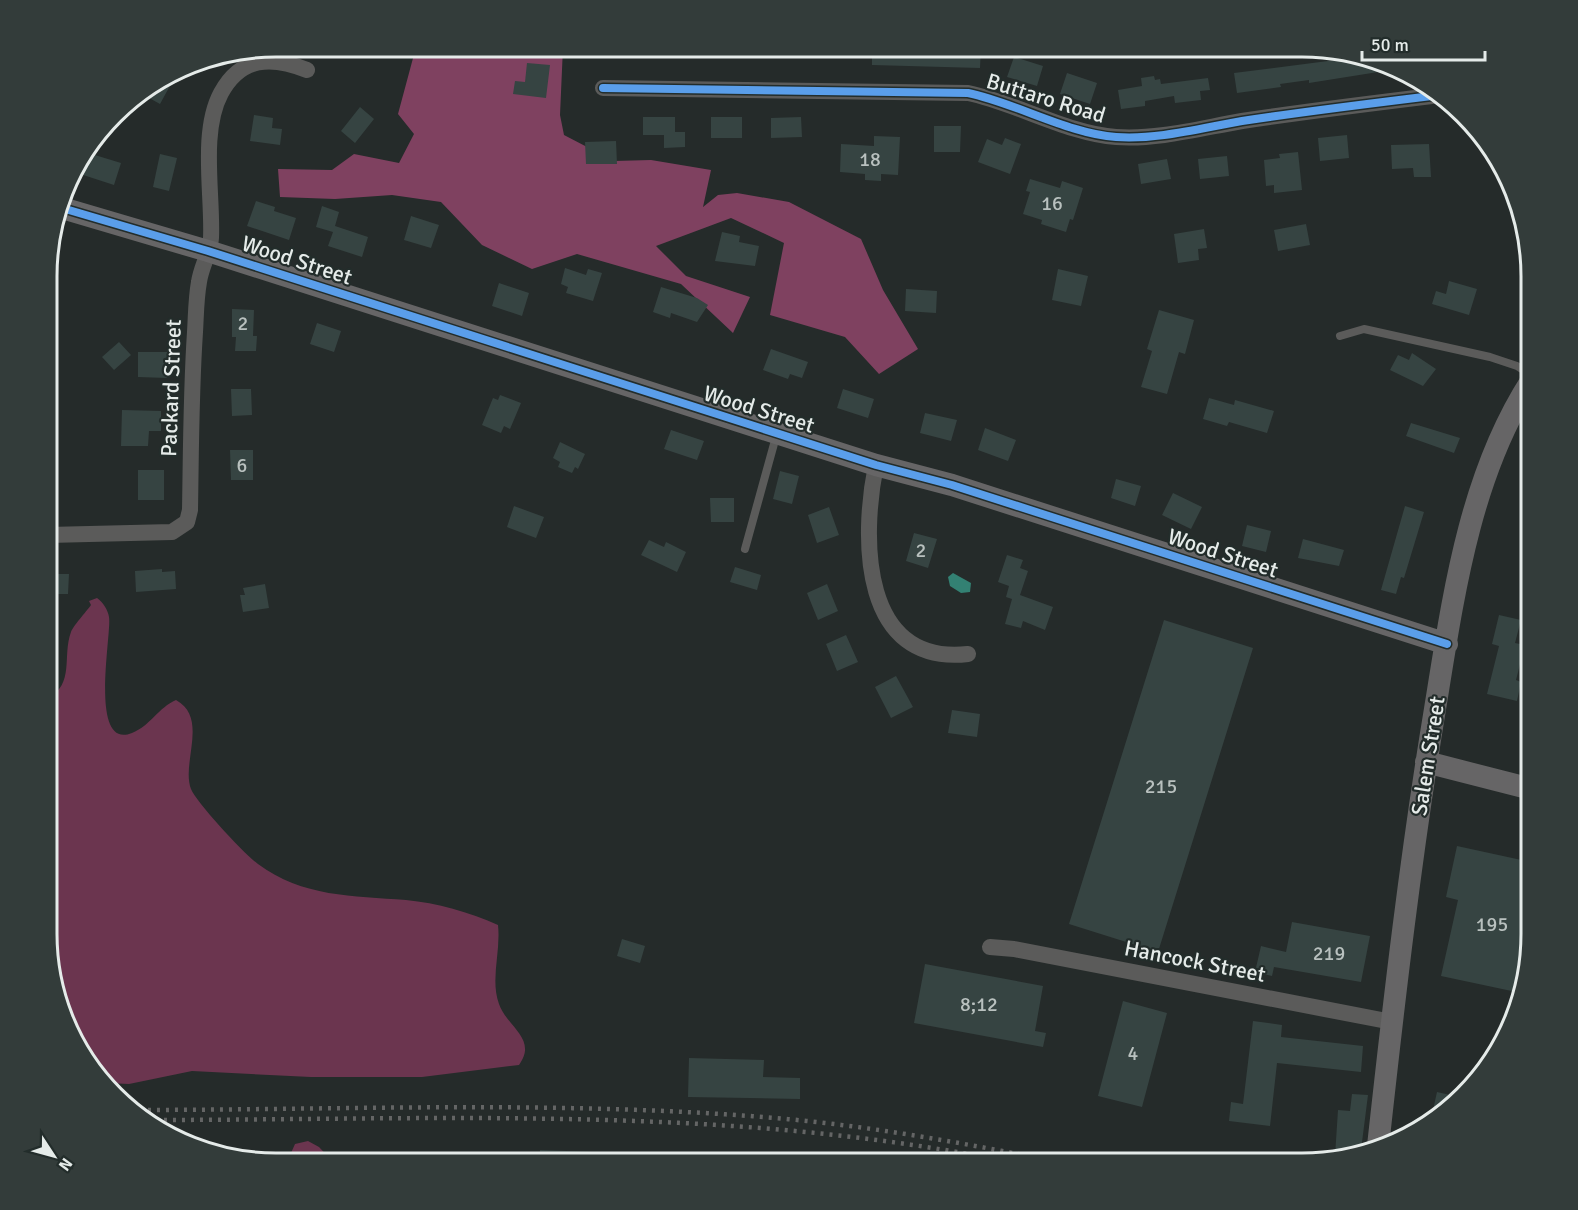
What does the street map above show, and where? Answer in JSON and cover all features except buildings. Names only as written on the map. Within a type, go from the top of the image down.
[{"type":"street","name":"Packard Street","points":[[57,535],[172,532],[183,527],[190,510],[193,365],[199,282],[211,240],[211,130],[222,91],[239,73],[258,61],[274,60],[307,70]]},
{"type":"street","name":"Buttaro Road","points":[[603,88],[959,92],[989,97],[1092,133],[1115,137],[1155,135],[1319,109],[1427,96]]},
{"type":"street","name":"Wood Street","points":[[68,210],[208,251],[876,465],[952,485],[1446,644]]},
{"type":"street","name":"Salem Street","points":[[1379,1139],[1426,762],[1446,644],[1460,575],[1483,483],[1499,438],[1521,399]]},
{"type":"street","points":[[876,465],[870,497],[872,578],[883,613],[893,628],[922,650],[939,655],[968,654]]},
{"type":"street","points":[[1426,762],[1521,786]]},
{"type":"street","name":"Hancock Street","points":[[990,946],[1392,1022]]},
{"type":"lane","points":[[1340,336],[1364,329],[1490,357],[1521,369]]},
{"type":"lane","points":[[745,549],[777,433]]},
{"type":"shaded area","points":[[413,57],[563,57],[560,115],[564,135],[614,161],[651,160],[711,170],[703,207],[718,195],[737,193],[789,202],[861,239],[883,290],[918,349],[879,374],[845,337],[770,315],[784,243],[731,218],[656,246],[686,276],[750,297],[733,333],[681,284],[577,254],[532,269],[482,245],[441,202],[392,195],[335,199],[280,197],[278,169],[332,170],[354,154],[399,163],[414,134],[398,114]]},
{"type":"shaded area","points":[[953,573],[971,583],[970,592],[961,593],[950,586],[948,577]]},
{"type":"shaded area","points":[[97,598],[105,606],[109,617],[105,688],[110,725],[119,734],[132,733],[176,700],[186,708],[193,729],[189,767],[191,789],[222,828],[258,864],[275,875],[310,889],[347,896],[429,903],[464,912],[498,925],[496,995],[503,1012],[523,1040],[524,1056],[519,1065],[422,1077],[311,1077],[192,1071],[129,1084],[116,1083],[94,1056],[74,1018],[64,991],[57,948],[57,691],[65,677],[72,629],[91,605],[89,601]]},
{"type":"shaded area","points":[[308,1141],[325,1153],[291,1153],[295,1144]]},
{"type":"railway","points":[[146,1110],[453,1107],[695,1112],[848,1126],[1010,1153]]},
{"type":"railway","points":[[160,1120],[473,1118],[691,1123],[799,1131],[907,1144],[958,1153]]},
{"type":"cycle path","points":[[603,88],[968,93],[1080,130],[1116,137],[1163,135],[1267,117],[1427,97]]},
{"type":"cycle path","points":[[68,210],[208,251],[876,465],[952,485],[1447,644]]}]
